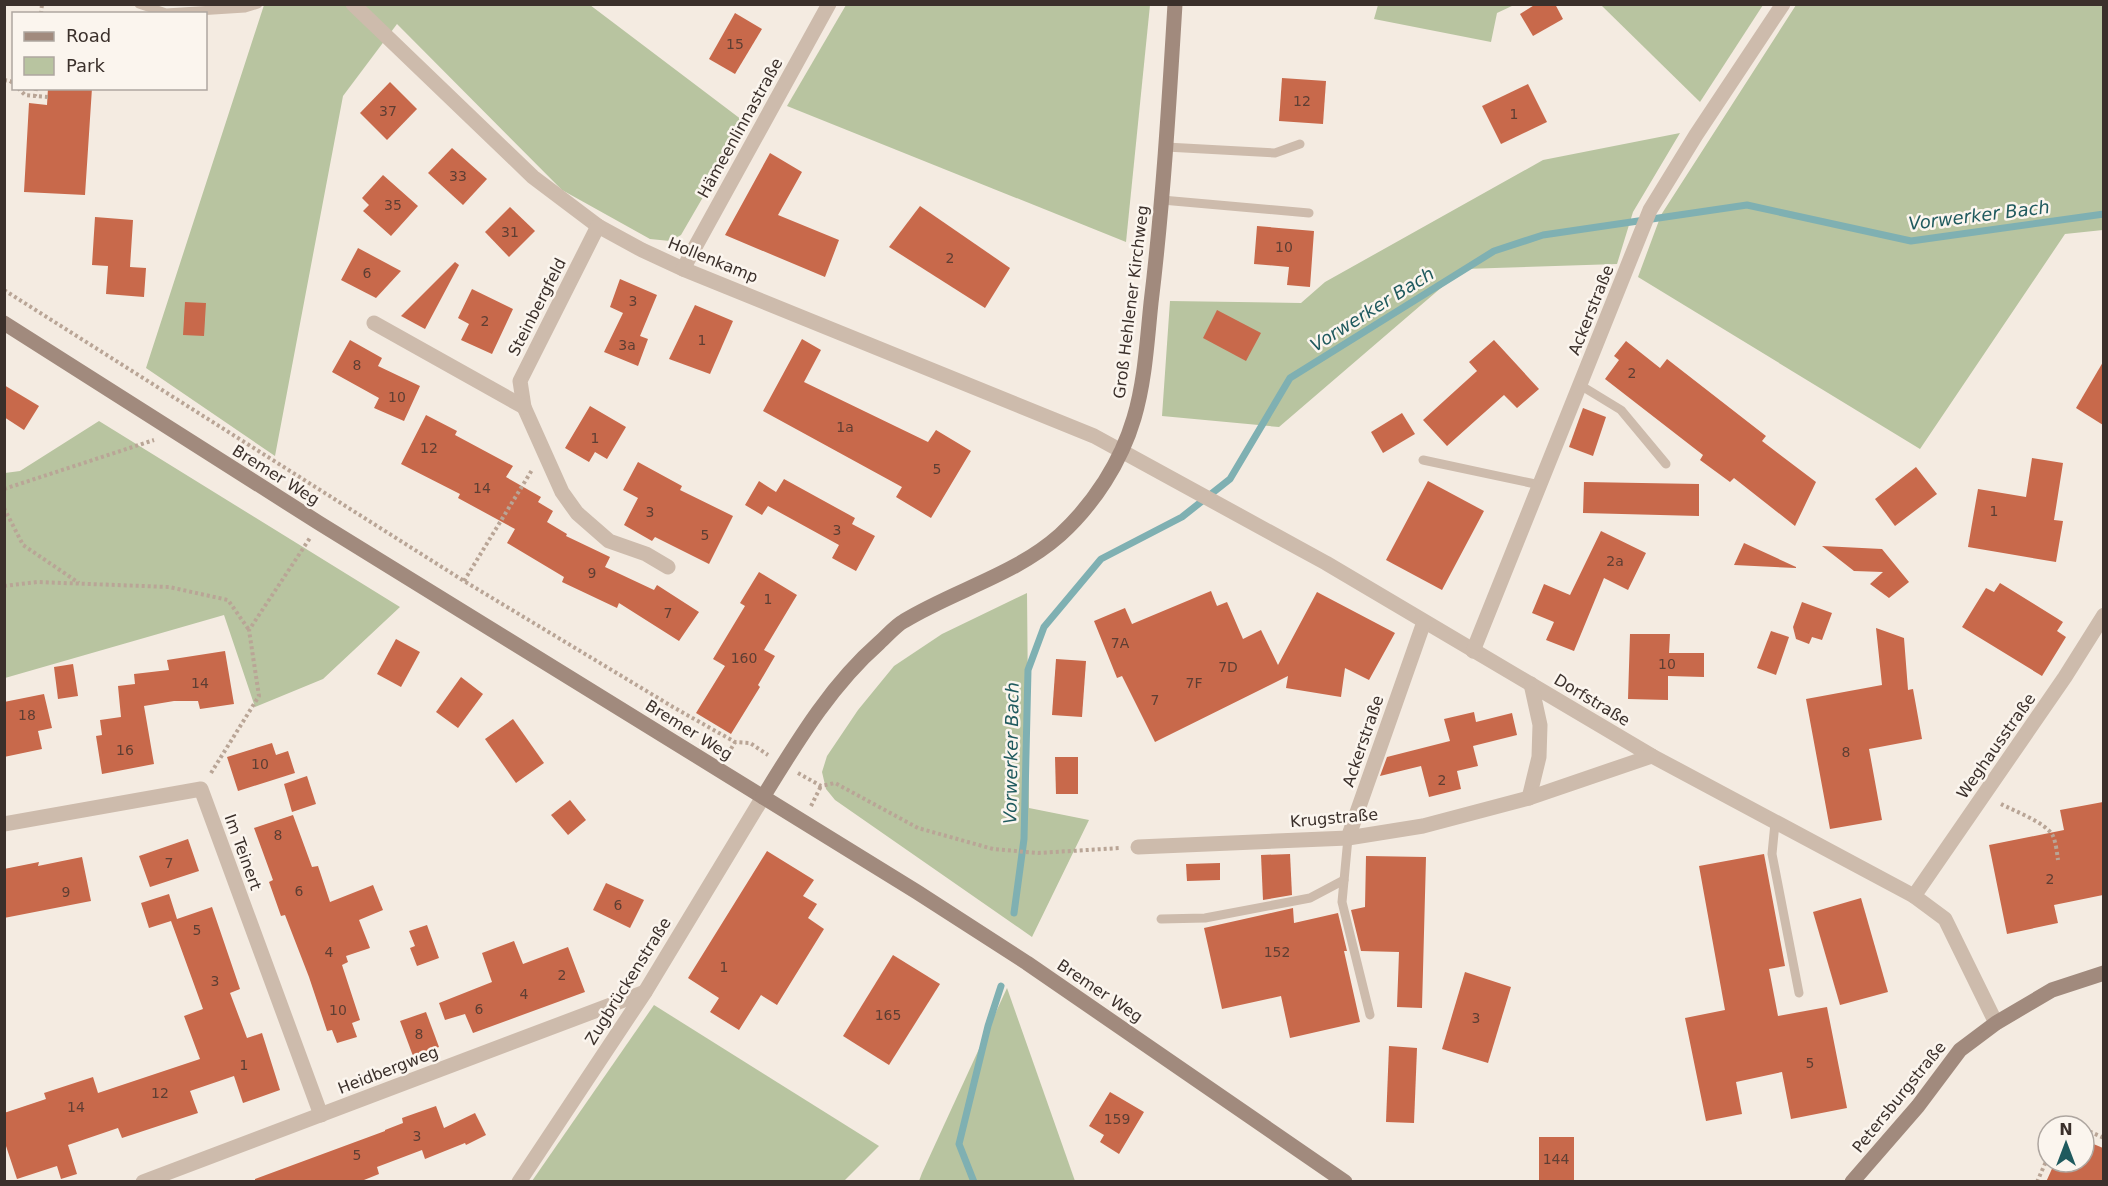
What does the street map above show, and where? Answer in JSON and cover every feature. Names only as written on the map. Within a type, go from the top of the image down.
[{"type":"main road","name":"Groß Hehlener Kirchweg","points":[[763,796],[809,724],[836,687],[868,652],[902,622],[1030,559],[1086,508],[1122,451],[1134,417],[1142,382],[1162,200],[1175,4]]},
{"type":"main road","name":"Bremer Weg","points":[[4,323],[319,523],[917,892],[1027,963],[1346,1182]]},
{"type":"main road","name":"Petersburgstraße","points":[[1852,1182],[1918,1106],[1960,1050],[1996,1023],[2052,990],[2103,973]]},
{"type":"street","name":"Hollenkamp","points":[[353,4],[533,177],[598,226],[683,269],[1094,436],[1122,451]]},
{"type":"street","name":"Hämeenlinnastraße","points":[[683,269],[828,4]]},
{"type":"street","name":"Ackerstraße","points":[[1473,651],[1650,210],[1696,135],[1783,4]]},
{"type":"street","name":"Steinbergfeld","points":[[598,226],[520,381],[524,407],[562,492],[577,513],[609,541],[646,554],[668,567]]},
{"type":"street","points":[[374,323],[524,407]]},
{"type":"street","name":"Dorfstraße","points":[[1122,451],[1326,563],[1652,756],[1914,896],[1945,919],[1996,1023]]},
{"type":"street","name":"Weghausstraße","points":[[1914,896],[2065,677],[2103,615]]},
{"type":"street","name":"Ackerstraße","points":[[1347,838],[1424,622]]},
{"type":"street","points":[[1529,798],[1539,757],[1540,735],[1540,724],[1531,684]]},
{"type":"street","name":"Krugstraße","points":[[1138,847],[1347,838],[1424,826],[1529,798],[1652,756]]},
{"type":"street","points":[[4,824],[201,789]]},
{"type":"street","name":"Im Teinert","points":[[201,789],[321,1114]]},
{"type":"street","name":"Zugbrückenstraße","points":[[519,1182],[645,992],[763,796]]},
{"type":"street","name":"Heidbergweg","points":[[143,1182],[645,992]]},
{"type":"lane","points":[[140,4],[163,12]]},
{"type":"lane","points":[[182,12],[245,8],[258,4]]},
{"type":"lane","points":[[1166,147],[1275,153],[1300,144]]},
{"type":"lane","points":[[1162,200],[1309,213]]},
{"type":"lane","points":[[1580,385],[1621,410],[1666,464]]},
{"type":"lane","points":[[1423,460],[1540,485]]},
{"type":"lane","points":[[1775,823],[1772,854],[1799,993]]},
{"type":"lane","points":[[1347,838],[1342,902],[1370,1015]]},
{"type":"lane","points":[[1161,919],[1205,918],[1310,898],[1344,880]]},
{"type":"path","points":[[20,90],[25,95],[48,97]]},
{"type":"path","points":[[35,96],[36,90]]},
{"type":"path","points":[[4,290],[464,581],[673,707],[735,742],[750,743]]},
{"type":"path","points":[[4,489],[178,434]]},
{"type":"path","points":[[464,581],[543,452]]},
{"type":"path","points":[[4,507],[23,545],[80,584]]},
{"type":"path","points":[[4,527],[10,522]]},
{"type":"path","points":[[249,630],[319,523]]},
{"type":"path","points":[[4,586],[37,582],[169,587],[228,600],[249,630],[260,696],[201,789]]},
{"type":"path","points":[[821,786],[835,783],[918,828],[993,849],[1010,852],[1038,852],[1138,847]]},
{"type":"path","points":[[2019,813],[2039,823],[2053,836],[2058,860]]},
{"type":"green space","points":[[1378,4],[1514,5],[1497,13],[1491,42],[1374,19]]},
{"type":"green space","points":[[264,5],[590,5],[746,123],[681,235],[670,241],[650,239],[562,190],[397,24],[343,96],[275,456],[146,368]]},
{"type":"green space","points":[[846,5],[1150,5],[1126,242],[787,106]]},
{"type":"green space","points":[[1601,5],[1763,5],[1700,102]]},
{"type":"green space","points":[[1796,5],[2103,5],[2103,230],[2065,234],[1920,449],[1638,277],[1661,215]]},
{"type":"green space","points":[[1680,133],[1633,212],[1617,264],[1463,269],[1279,427],[1162,416],[1170,301],[1301,303],[1325,282],[1543,160]]},
{"type":"green space","points":[[99,421],[400,607],[323,679],[255,707],[224,615],[5,678],[5,473],[20,471]]},
{"type":"green space","points":[[1027,593],[1029,808],[1089,820],[1032,937],[835,800],[826,789],[822,772],[827,756],[858,710],[894,666],[942,634]]},
{"type":"green space","points":[[1007,988],[1075,1181],[919,1181],[922,1173]]},
{"type":"green space","points":[[654,1005],[879,1146],[844,1181],[532,1181]]},
{"type":"building","points":[[1536,4],[1555,4],[1563,19],[1533,36],[1520,14]]},
{"type":"building","points":[[735,13],[762,29],[735,74],[709,59]]},
{"type":"building","points":[[1282,78],[1326,81],[1323,124],[1279,121]]},
{"type":"building","points":[[390,82],[417,109],[387,140],[360,113]]},
{"type":"building","points":[[1528,84],[1547,122],[1501,144],[1482,106]]},
{"type":"building","points":[[48,90],[92,90],[85,195],[24,192],[29,103],[47,105]]},
{"type":"building","points":[[452,148],[487,179],[463,205],[428,173]]},
{"type":"building","points":[[770,153],[802,172],[778,215],[839,240],[825,277],[725,235]]},
{"type":"building","points":[[383,175],[418,206],[391,236],[363,211],[369,205],[362,198]]},
{"type":"building","points":[[920,206],[1010,268],[985,308],[889,247]]},
{"type":"building","points":[[510,207],[535,231],[509,257],[485,232]]},
{"type":"building","points":[[95,217],[133,220],[130,267],[146,268],[144,297],[106,294],[108,266],[92,265]]},
{"type":"building","points":[[1257,226],[1314,231],[1310,287],[1287,285],[1289,267],[1254,264]]},
{"type":"building","points":[[358,248],[401,271],[376,298],[341,280]]},
{"type":"building","points":[[455,262],[459,265],[425,329],[401,316]]},
{"type":"building","points":[[620,279],[657,295],[640,336],[648,339],[638,366],[604,352],[623,313],[610,307]]},
{"type":"building","points":[[472,289],[513,309],[492,354],[461,340],[469,324],[458,318]]},
{"type":"building","points":[[185,302],[206,303],[204,336],[183,335]]},
{"type":"building","points":[[695,305],[733,321],[710,374],[669,359]]},
{"type":"building","points":[[1217,310],[1261,333],[1246,361],[1203,338]]},
{"type":"building","points":[[802,339],[821,350],[804,382],[928,442],[936,430],[971,451],[931,518],[896,497],[902,487],[763,411]]},
{"type":"building","points":[[350,340],[382,358],[378,366],[420,386],[404,421],[374,408],[379,398],[332,372]]},
{"type":"building","points":[[1494,340],[1539,389],[1517,408],[1504,395],[1447,446],[1423,420],[1477,371],[1469,362]]},
{"type":"building","points":[[1626,341],[1660,368],[1667,359],[1766,436],[1762,441],[1816,482],[1795,526],[1734,478],[1730,482],[1700,460],[1703,455],[1605,379],[1619,360],[1614,356]]},
{"type":"building","points":[[2103,362],[2103,425],[2076,408]]},
{"type":"building","points":[[4,385],[39,406],[24,430],[4,417]]},
{"type":"building","points":[[590,406],[626,427],[607,459],[595,452],[589,462],[565,448]]},
{"type":"building","points":[[1583,408],[1606,417],[1593,456],[1569,447]]},
{"type":"building","points":[[1402,413],[1415,434],[1383,453],[1371,432]]},
{"type":"building","points":[[426,415],[457,431],[455,435],[513,466],[506,477],[541,497],[538,502],[553,511],[547,522],[567,534],[566,536],[610,557],[605,567],[654,590],[657,585],[699,612],[679,641],[619,603],[617,608],[562,582],[564,577],[507,543],[515,529],[458,498],[460,494],[401,464]]},
{"type":"building","points":[[2032,458],[2063,463],[2054,520],[2063,521],[2056,562],[1968,547],[1978,489],[2026,497]]},
{"type":"building","points":[[638,462],[682,486],[680,490],[733,516],[709,564],[655,537],[652,541],[624,525],[638,498],[623,490]]},
{"type":"building","points":[[1916,467],[1937,494],[1895,526],[1875,499]]},
{"type":"building","points":[[784,479],[855,518],[852,524],[875,536],[856,571],[832,558],[839,545],[768,506],[762,515],[745,505],[759,481],[776,492]]},
{"type":"building","points":[[1428,481],[1484,511],[1442,590],[1386,560]]},
{"type":"building","points":[[1584,482],[1699,484],[1699,516],[1583,513]]},
{"type":"building","points":[[1601,531],[1646,553],[1628,590],[1604,578],[1574,651],[1546,640],[1554,622],[1532,613],[1544,584],[1570,595]]},
{"type":"building","points":[[1744,543],[1796,567],[1796,568],[1734,565]]},
{"type":"building","points":[[1822,546],[1882,549],[1909,582],[1889,598],[1870,584],[1883,572],[1854,571]]},
{"type":"building","points":[[759,572],[797,595],[764,650],[775,656],[758,685],[760,687],[731,734],[696,713],[725,666],[713,659],[745,606],[740,603]]},
{"type":"building","points":[[2000,583],[2063,622],[2057,631],[2066,637],[2042,676],[1962,627],[1986,588],[1994,592]]},
{"type":"building","points":[[1211,591],[1217,606],[1227,602],[1243,639],[1261,630],[1278,665],[1317,592],[1395,633],[1369,680],[1345,668],[1341,697],[1286,688],[1288,676],[1155,742],[1122,676],[1117,678],[1094,621],[1125,608],[1132,624]]},
{"type":"building","points":[[1802,602],[1832,613],[1822,640],[1812,637],[1809,644],[1796,639],[1793,627]]},
{"type":"building","points":[[1876,628],[1904,638],[1908,690],[1913,689],[1922,739],[1869,749],[1882,820],[1830,829],[1806,699],[1882,685]]},
{"type":"building","points":[[1771,631],[1789,637],[1776,675],[1757,668]]},
{"type":"building","points":[[1630,634],[1670,634],[1669,653],[1704,653],[1704,677],[1668,676],[1668,700],[1628,699]]},
{"type":"building","points":[[396,639],[420,652],[401,687],[377,674]]},
{"type":"building","points":[[225,651],[234,704],[200,709],[198,701],[174,701],[144,706],[154,764],[102,774],[96,736],[102,735],[100,720],[121,717],[118,686],[135,684],[134,674],[169,670],[167,660]]},
{"type":"building","points":[[1056,659],[1086,661],[1082,717],[1052,715]]},
{"type":"building","points":[[73,664],[78,696],[58,699],[54,667]]},
{"type":"building","points":[[461,677],[483,694],[458,728],[436,712]]},
{"type":"building","points":[[44,694],[52,728],[38,731],[42,749],[4,757],[4,702]]},
{"type":"building","points":[[1474,712],[1476,722],[1512,713],[1517,735],[1473,746],[1478,766],[1457,771],[1461,789],[1429,797],[1421,766],[1380,776],[1387,757],[1450,741],[1444,719]]},
{"type":"building","points":[[513,719],[544,763],[516,783],[485,739]]},
{"type":"building","points":[[272,743],[276,755],[288,751],[295,773],[238,791],[227,757]]},
{"type":"building","points":[[1055,757],[1078,757],[1078,794],[1056,794]]},
{"type":"building","points":[[307,776],[316,804],[292,812],[284,784]]},
{"type":"building","points":[[570,800],[586,820],[568,835],[551,815]]},
{"type":"building","points":[[2103,802],[2103,895],[2054,905],[2058,923],[2007,934],[1989,845],[2064,830],[2060,810]]},
{"type":"building","points":[[293,815],[312,867],[318,866],[330,902],[373,885],[383,910],[359,920],[370,948],[346,956],[348,962],[342,965],[360,1020],[352,1023],[357,1037],[337,1043],[332,1030],[327,1031],[285,915],[281,916],[269,882],[273,880],[254,828]]},
{"type":"building","points":[[188,839],[199,871],[150,887],[139,856]]},
{"type":"building","points":[[767,851],[814,880],[803,896],[817,904],[808,918],[824,929],[777,1005],[761,995],[739,1030],[710,1012],[719,998],[688,978]]},
{"type":"building","points":[[1290,854],[1292,895],[1263,900],[1261,855]]},
{"type":"building","points":[[1764,854],[1785,966],[1769,969],[1778,1016],[1827,1007],[1847,1108],[1791,1119],[1782,1072],[1736,1082],[1742,1114],[1706,1121],[1685,1018],[1725,1010],[1699,866]]},
{"type":"building","points":[[1366,856],[1426,857],[1422,1008],[1397,1007],[1399,952],[1361,951],[1351,910],[1365,907]]},
{"type":"building","points":[[82,857],[91,901],[4,918],[4,869],[39,862],[38,866]]},
{"type":"building","points":[[1220,863],[1220,880],[1187,881],[1186,864]]},
{"type":"building","points":[[606,883],[644,900],[630,928],[593,910]]},
{"type":"building","points":[[169,894],[177,919],[212,907],[240,989],[230,993],[247,1038],[262,1033],[280,1090],[243,1103],[234,1076],[190,1091],[198,1113],[122,1138],[118,1128],[68,1145],[77,1174],[61,1179],[57,1166],[17,1179],[4,1140],[4,1113],[46,1099],[44,1093],[93,1077],[98,1093],[200,1059],[184,1016],[203,1009],[171,921],[149,928],[141,903]]},
{"type":"building","points":[[1861,898],[1888,992],[1840,1005],[1813,912]]},
{"type":"building","points":[[1293,908],[1294,923],[1338,913],[1360,1022],[1290,1038],[1281,996],[1222,1009],[1204,928]]},
{"type":"building","points":[[427,925],[439,958],[417,966],[410,948],[415,946],[409,931]]},
{"type":"building","points":[[514,941],[523,964],[568,947],[585,992],[473,1033],[465,1014],[445,1020],[439,1003],[492,982],[482,953]]},
{"type":"building","points":[[893,955],[940,984],[889,1065],[843,1036]]},
{"type":"building","points":[[1465,972],[1511,987],[1488,1063],[1442,1049]]},
{"type":"building","points":[[426,1012],[439,1047],[413,1056],[400,1021]]},
{"type":"building","points":[[1389,1046],[1417,1048],[1414,1123],[1386,1122]]},
{"type":"building","points":[[1110,1092],[1144,1112],[1119,1154],[1100,1142],[1104,1135],[1089,1126]]},
{"type":"building","points":[[436,1106],[444,1128],[475,1113],[486,1135],[466,1145],[465,1143],[425,1159],[422,1150],[377,1167],[379,1174],[359,1182],[255,1182],[255,1179],[385,1131],[403,1123],[402,1118]]},
{"type":"building","points":[[1539,1137],[1574,1137],[1574,1182],[1539,1182]]},
{"type":"building","points":[[2096,1145],[2103,1148],[2103,1182],[2046,1182],[2050,1174],[2096,1174]]},
{"type":"waterway","name":"Vorwerker Bach","points":[[1014,913],[1024,839],[1028,670],[1044,627],[1101,559],[1182,517],[1230,479],[1290,378],[1494,251],[1543,235],[1747,205],[1911,241],[2104,214]]},
{"type":"waterway","name":"Vorwerker Bach","points":[[974,1182],[959,1144],[988,1026],[1001,986]]}]
